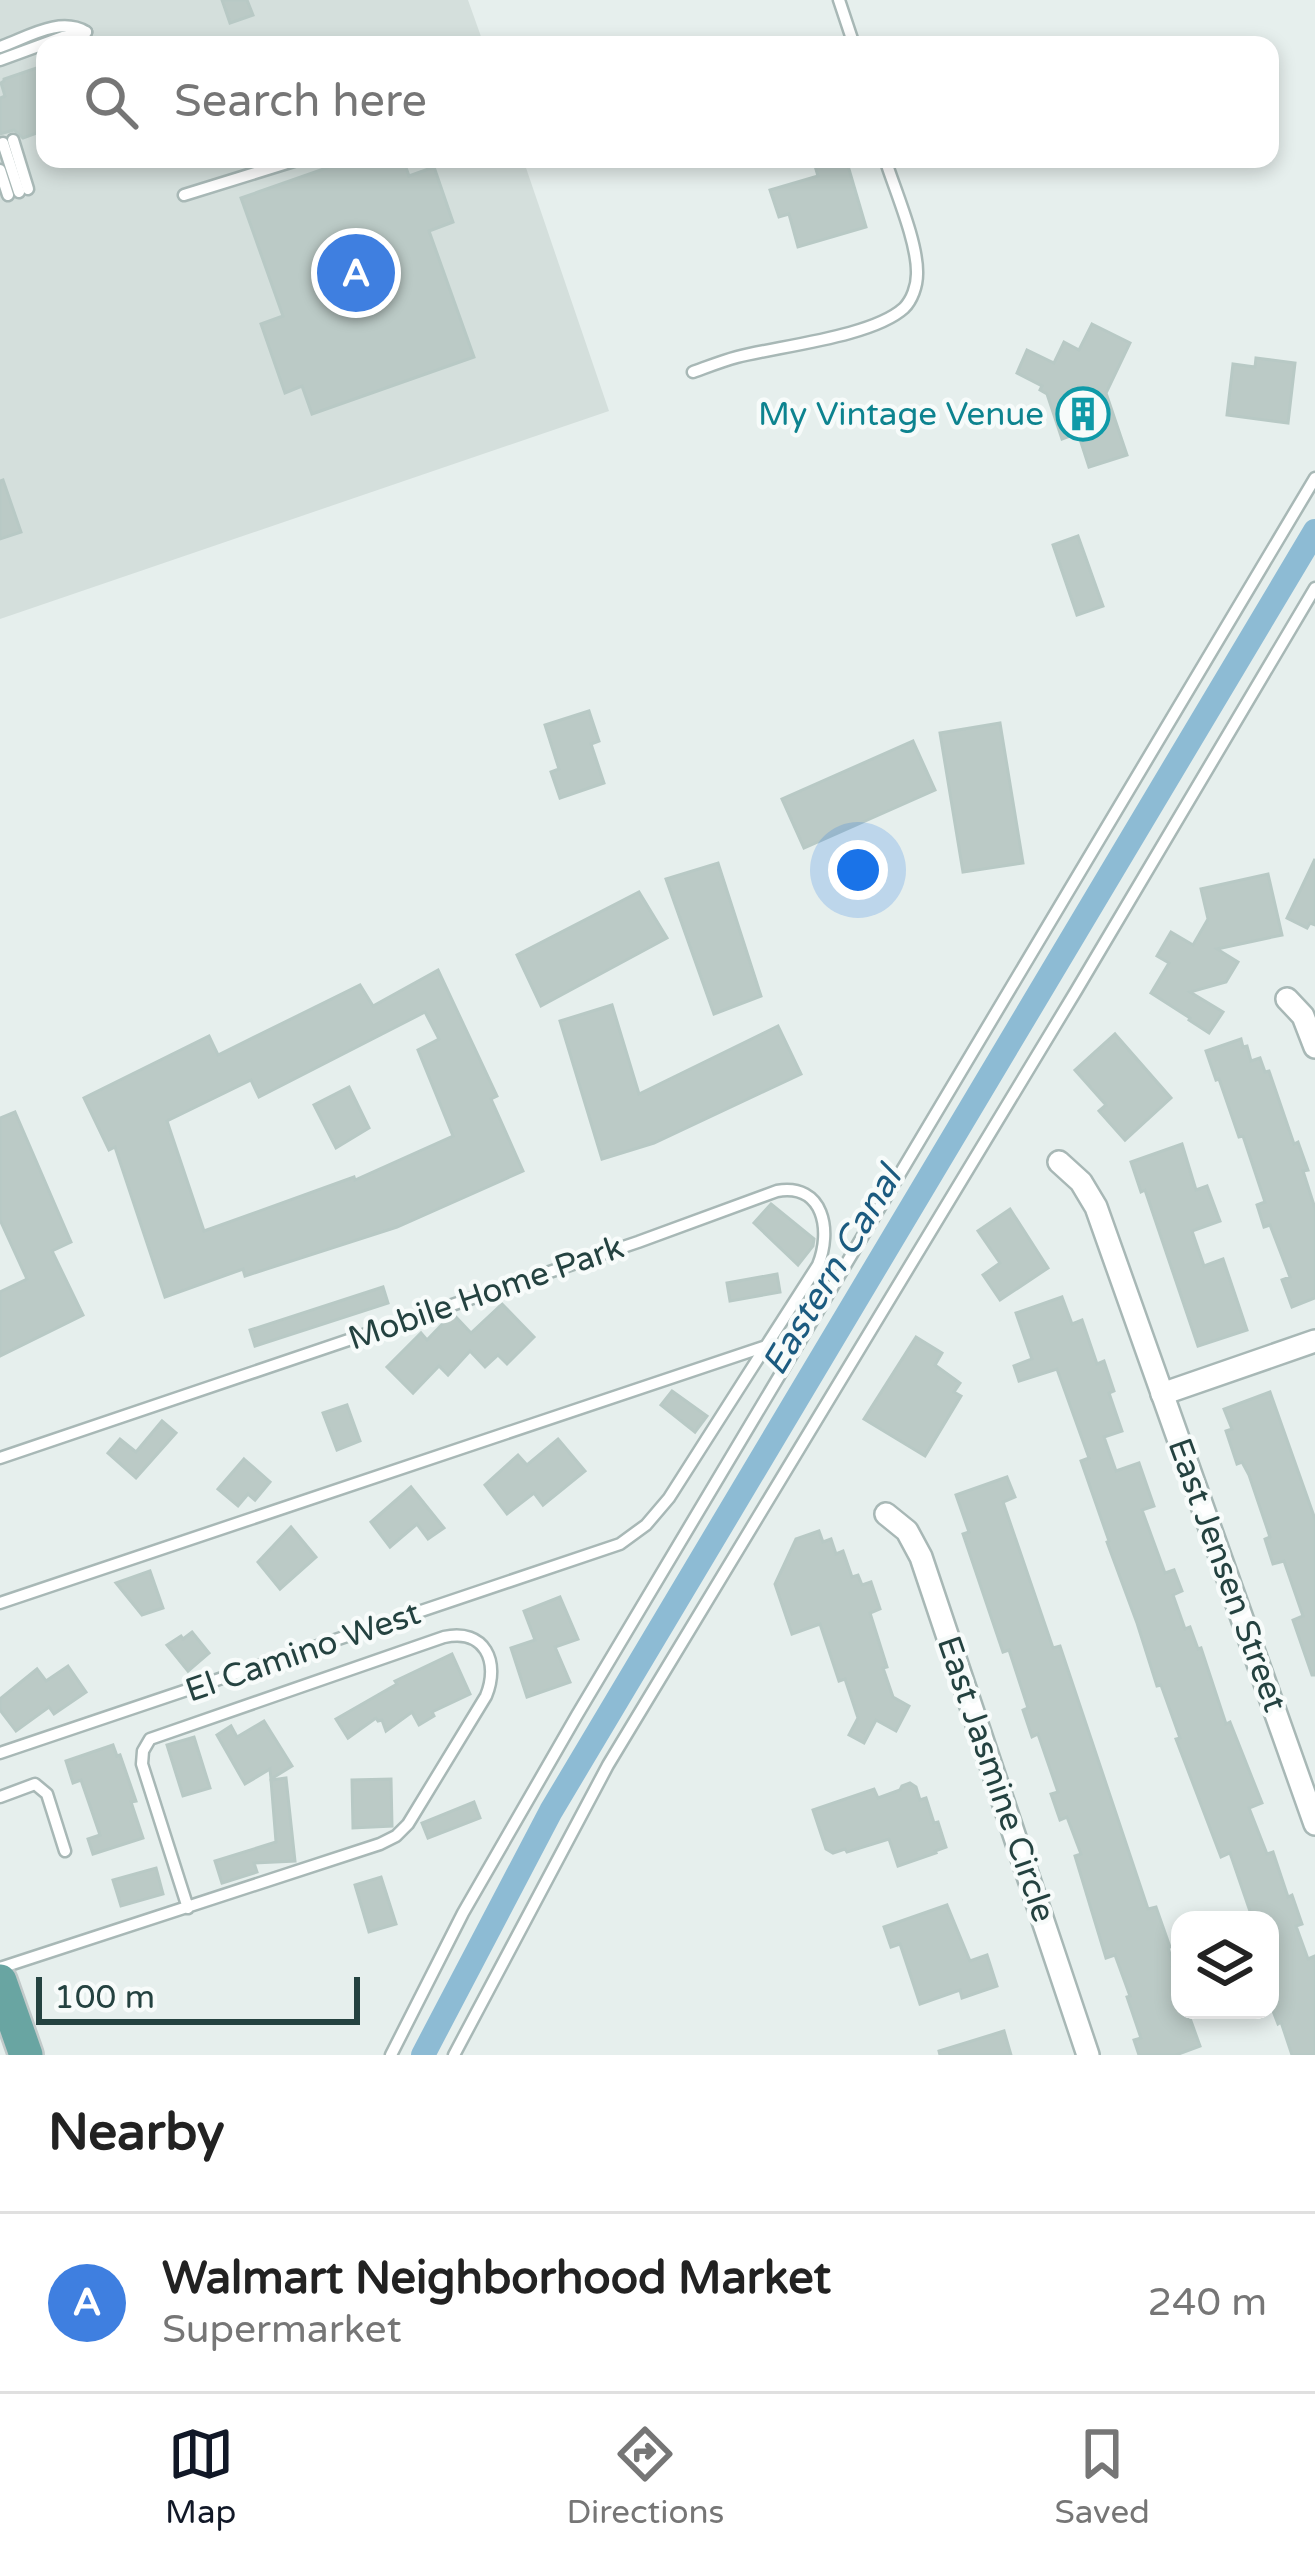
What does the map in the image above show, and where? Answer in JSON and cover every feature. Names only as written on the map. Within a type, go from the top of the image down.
[{"type":"main road","points":[[0,1981],[26,2055]]},
{"type":"street","points":[[1287,999],[1303,1016],[1315,1046]]},
{"type":"street","name":"East Jensen Street","points":[[1059,1162],[1082,1182],[1096,1207],[1315,1824]]},
{"type":"street","points":[[1162,1394],[1315,1341]]},
{"type":"street","name":"East Jasmine Circle","points":[[886,1514],[907,1531],[921,1557],[1088,2055]]},
{"type":"lane","points":[[839,0],[851,36]]},
{"type":"lane","points":[[0,47],[56,27],[76,26],[86,32],[68,36]]},
{"type":"lane","points":[[0,60],[36,47]]},
{"type":"lane","points":[[0,170],[18,192],[8,142]]},
{"type":"lane","points":[[184,195],[271,168]]},
{"type":"lane","points":[[693,371],[877,324],[904,307],[917,275],[915,250],[888,168]]},
{"type":"lane","points":[[391,2055],[463,1913],[577,1715],[1315,478]]},
{"type":"lane","points":[[454,2055],[608,1765],[1315,588]]},
{"type":"lane","name":"Mobile Home Park","points":[[0,1458],[777,1191],[799,1191],[815,1202],[826,1238],[804,1291],[657,1513],[634,1536],[607,1550]]},
{"type":"lane","points":[[0,1603],[766,1346]]},
{"type":"lane","name":"El Camino West","points":[[0,1754],[607,1550]]},
{"type":"lane","points":[[0,1968],[188,1908],[380,1844],[396,1836],[408,1824],[486,1696],[492,1674],[480,1643],[464,1634],[444,1637],[150,1739],[142,1750],[142,1764],[188,1908]]},
{"type":"lane","points":[[0,1798],[35,1784],[47,1794],[65,1851]]},
{"type":"shaded area","points":[[0,0],[468,0],[481,36],[36,36],[36,168],[526,168],[609,411],[0,619]]},
{"type":"building","points":[[222,0],[247,0],[253,15],[230,23]]},
{"type":"building","points":[[36,68],[36,133],[23,138],[14,130],[0,134],[4,79]]},
{"type":"building","points":[[326,168],[406,168],[409,176],[434,168],[453,222],[429,231],[474,357],[312,414],[302,386],[285,393],[261,324],[283,316],[241,198]]},
{"type":"building","points":[[816,168],[849,168],[866,227],[798,247],[789,214],[779,217],[770,190],[818,176]]},
{"type":"building","name":"My Vintage Venue","points":[[1092,324],[1130,343],[1106,393],[1127,455],[1089,467],[1078,433],[1062,439],[1042,386],[1017,373],[1027,350],[1054,363],[1064,342],[1079,350]]},
{"type":"building","points":[[1256,358],[1295,363],[1288,423],[1227,415],[1233,364],[1255,367]]},
{"type":"building","points":[[0,481],[21,532],[0,539]]},
{"type":"building","points":[[1078,536],[1103,606],[1077,615],[1053,545]]},
{"type":"building","points":[[589,711],[599,741],[591,744],[604,783],[560,798],[551,772],[559,769],[545,725]]},
{"type":"building","points":[[1000,723],[1023,863],[963,872],[940,733]]},
{"type":"building","points":[[913,741],[935,790],[804,848],[782,799]]},
{"type":"building","points":[[1315,859],[1315,925],[1310,923],[1307,928],[1287,918]]},
{"type":"building","points":[[718,863],[761,996],[714,1014],[666,879]]},
{"type":"building","points":[[1268,874],[1282,935],[1217,949],[1238,962],[1226,982],[1190,992],[1223,1012],[1209,1033],[1151,993],[1169,963],[1157,956],[1171,932],[1193,945],[1208,919],[1201,889]]},
{"type":"building","points":[[639,892],[667,938],[541,1006],[517,955]]},
{"type":"building","points":[[438,970],[497,1096],[491,1099],[523,1171],[397,1227],[245,1276],[243,1269],[165,1297],[115,1147],[109,1150],[84,1098],[209,1036],[218,1055],[360,985],[373,1006]],"holes":[[[425,1012],[439,1039],[418,1050],[453,1136],[355,1180],[204,1231],[167,1121],[251,1080],[259,1097]]]},
{"type":"building","points":[[612,1005],[639,1094],[778,1026],[801,1074],[654,1143],[602,1159],[560,1021]]},
{"type":"building","points":[[1115,1034],[1171,1098],[1125,1140],[1099,1111],[1106,1105],[1075,1070]]},
{"type":"building","points":[[1241,1039],[1251,1061],[1260,1058],[1265,1072],[1269,1071],[1308,1170],[1303,1171],[1315,1208],[1315,1298],[1292,1307],[1282,1280],[1290,1277],[1270,1225],[1264,1227],[1257,1205],[1265,1202],[1243,1136],[1239,1137],[1206,1051]]},
{"type":"building","points":[[349,1087],[369,1128],[336,1148],[314,1105]]},
{"type":"building","points":[[15,1112],[71,1242],[52,1251],[83,1315],[0,1356],[0,1292],[27,1279],[0,1220],[0,1118]]},
{"type":"building","points":[[1182,1144],[1196,1190],[1207,1186],[1220,1221],[1192,1231],[1204,1266],[1223,1259],[1247,1330],[1198,1346],[1131,1162]]},
{"type":"building","points":[[771,1204],[814,1239],[798,1265],[754,1223]]},
{"type":"building","points":[[1010,1209],[1048,1268],[1000,1300],[983,1275],[1000,1263],[978,1231]]},
{"type":"building","points":[[777,1274],[780,1292],[730,1301],[727,1283]]},
{"type":"building","points":[[383,1287],[388,1303],[255,1346],[250,1330]]},
{"type":"building","points":[[1062,1297],[1072,1324],[1082,1320],[1097,1364],[1104,1361],[1122,1431],[1104,1437],[1116,1471],[1139,1463],[1154,1506],[1142,1510],[1165,1573],[1174,1570],[1182,1591],[1173,1595],[1185,1629],[1190,1627],[1201,1648],[1226,1724],[1230,1722],[1262,1803],[1249,1808],[1267,1854],[1273,1852],[1288,1897],[1292,1895],[1302,1924],[1296,1926],[1308,1959],[1315,1956],[1315,2055],[1292,2055],[1281,2022],[1278,2024],[1279,1911],[1250,1911],[1230,1853],[1221,1857],[1107,1542],[1081,1461],[1089,1458],[1057,1369],[1019,1381],[1014,1366],[1032,1359],[1016,1313]]},
{"type":"building","points":[[502,1304],[534,1337],[507,1364],[498,1355],[485,1367],[470,1351],[448,1375],[439,1366],[413,1393],[387,1367],[421,1333],[427,1340],[450,1316],[471,1333]]},
{"type":"building","points":[[916,1337],[942,1353],[935,1365],[960,1383],[954,1392],[961,1396],[925,1456],[864,1419]]},
{"type":"building","points":[[672,1391],[707,1416],[695,1432],[661,1405]]},
{"type":"building","points":[[1270,1392],[1315,1519],[1315,1675],[1293,1620],[1303,1616],[1284,1561],[1273,1564],[1265,1539],[1270,1537],[1249,1475],[1242,1462],[1237,1464],[1226,1431],[1232,1429],[1224,1409]]},
{"type":"building","points":[[347,1405],[360,1441],[337,1450],[323,1413]]},
{"type":"building","points":[[162,1421],[176,1433],[136,1478],[108,1453],[120,1439],[136,1452]]},
{"type":"building","points":[[558,1439],[585,1471],[543,1505],[534,1493],[507,1514],[485,1485],[518,1455],[527,1465]]},
{"type":"building","points":[[244,1459],[270,1482],[255,1500],[248,1494],[238,1506],[218,1489]]},
{"type":"building","points":[[1007,1477],[1015,1497],[1003,1502],[1053,1648],[1060,1646],[1148,1909],[1156,1907],[1170,1947],[1171,2019],[1190,2019],[1200,2046],[1176,2055],[1139,2055],[1134,2040],[1141,2038],[1130,1996],[1115,1955],[1106,1958],[1075,1856],[1081,1854],[1067,1817],[1060,1820],[1051,1794],[1058,1792],[1038,1734],[1032,1737],[1009,1650],[1003,1652],[963,1534],[969,1532],[956,1495]]},
{"type":"building","points":[[411,1487],[444,1528],[428,1539],[417,1524],[390,1547],[371,1522]]},
{"type":"building","points":[[291,1527],[316,1557],[280,1589],[258,1562]]},
{"type":"building","points":[[819,1531],[823,1542],[831,1539],[836,1554],[843,1551],[852,1577],[858,1575],[862,1585],[871,1582],[880,1609],[870,1613],[887,1667],[883,1668],[893,1697],[909,1706],[896,1731],[876,1720],[864,1743],[849,1735],[858,1718],[845,1679],[839,1681],[820,1624],[792,1634],[775,1584],[796,1539]]},
{"type":"building","points":[[150,1571],[163,1608],[142,1615],[116,1583]]},
{"type":"building","points":[[560,1597],[578,1639],[555,1647],[570,1682],[527,1697],[511,1648],[535,1640],[524,1611]]},
{"type":"building","points":[[192,1632],[209,1653],[188,1671],[167,1645]]},
{"type":"building","points":[[452,1654],[470,1694],[432,1712],[434,1716],[419,1725],[412,1712],[386,1731],[376,1718],[348,1738],[336,1719],[397,1684],[395,1681]]},
{"type":"building","points":[[68,1666],[86,1692],[54,1714],[49,1707],[16,1731],[0,1710],[0,1699],[37,1669],[46,1681]]},
{"type":"building","points":[[264,1721],[292,1766],[271,1779],[270,1769],[245,1784],[217,1735],[231,1726],[237,1737]]},
{"type":"building","points":[[194,1737],[210,1788],[183,1796],[167,1745]]},
{"type":"building","points":[[113,1745],[136,1801],[131,1802],[143,1838],[93,1854],[88,1839],[100,1835],[81,1780],[73,1783],[66,1761]]},
{"type":"building","points":[[286,1778],[295,1861],[254,1863],[257,1872],[222,1883],[215,1861],[276,1842],[271,1780]]},
{"type":"building","points":[[391,1779],[392,1826],[353,1828],[352,1780]]},
{"type":"building","points":[[910,1783],[920,1800],[926,1798],[946,1847],[898,1866],[889,1839],[847,1852],[826,1849],[813,1810],[874,1789],[878,1798]]},
{"type":"building","points":[[474,1802],[480,1818],[428,1838],[422,1823]]},
{"type":"building","points":[[156,1868],[163,1894],[121,1906],[113,1880]]},
{"type":"building","points":[[381,1877],[396,1924],[369,1932],[355,1885]]},
{"type":"building","points":[[947,1905],[970,1961],[987,1955],[997,1986],[962,1998],[960,1990],[920,2004],[900,1944],[891,1947],[884,1927]]},
{"type":"building","points":[[1004,2031],[1011,2055],[940,2055],[939,2051]]},
{"type":"waterway","name":"Eastern Canal","points":[[423,2055],[551,1811],[1315,531]]},
{"type":"place","name":"Walmart Neighborhood Market","points":[[356,273]]},
{"type":"place","name":"My Vintage Venue","points":[[1083,414]]}]
